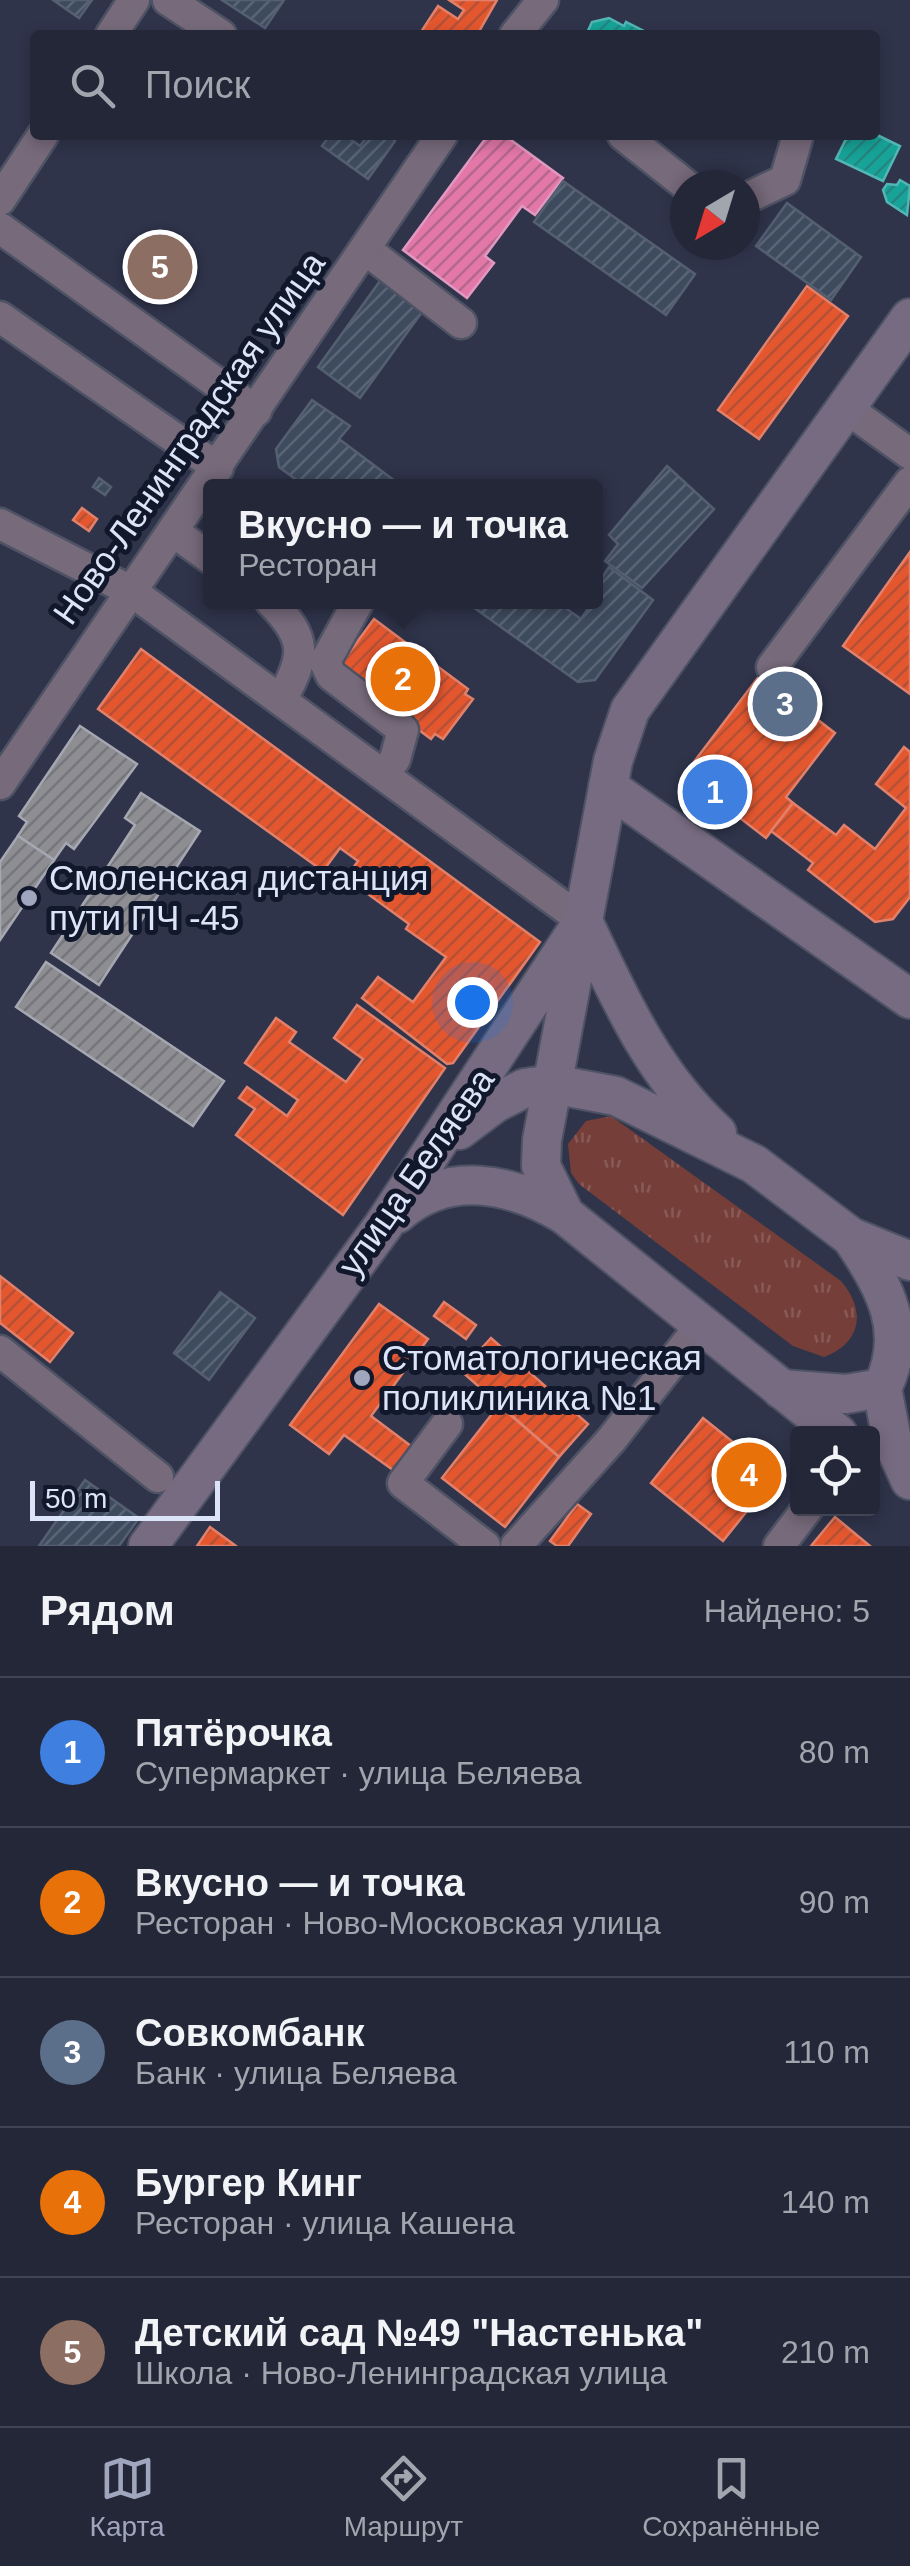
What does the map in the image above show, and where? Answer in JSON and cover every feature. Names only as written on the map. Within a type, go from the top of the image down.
[{"type":"main road","name":"улица Беляева","points":[[148,1546],[432,1156],[583,921],[620,734],[643,687],[849,410],[910,318]]},
{"type":"main road","points":[[608,787],[910,998]]},
{"type":"main road","points":[[565,1215],[542,1166],[552,1084],[583,921]]},
{"type":"main road","points":[[583,921],[628,1014],[686,1103],[754,1164],[851,1237],[910,1261]]},
{"type":"main road","points":[[432,1156],[495,1103],[525,1088],[552,1084],[616,1096],[649,1108],[754,1164]]},
{"type":"main road","points":[[383,1226],[426,1194],[473,1184],[518,1190],[565,1215],[828,1426]]},
{"type":"main road","points":[[851,1237],[889,1290],[904,1346],[896,1374],[892,1440],[910,1480]]},
{"type":"main road","points":[[781,1389],[846,1394],[896,1374]]},
{"type":"main road","points":[[880,1467],[910,1490]]},
{"type":"street","points":[[114,30],[134,0]]},
{"type":"street","points":[[168,0],[213,30]]},
{"type":"street","points":[[520,30],[543,0]]},
{"type":"street","points":[[0,200],[41,140]]},
{"type":"street","name":"Ново-Ленинградская улица","points":[[215,478],[256,410],[439,140]]},
{"type":"street","points":[[629,140],[670,172]]},
{"type":"street","points":[[760,192],[785,180],[797,140]]},
{"type":"street","points":[[0,228],[256,410]]},
{"type":"street","points":[[364,250],[461,324]]},
{"type":"street","points":[[0,317],[215,478]]},
{"type":"street","points":[[849,410],[910,454]]},
{"type":"street","points":[[772,667],[910,482]]},
{"type":"street","name":"Ново-Ленинградская улица","points":[[0,784],[131,591],[203,494]]},
{"type":"street","points":[[0,524],[131,591],[583,921]]},
{"type":"street","points":[[174,532],[203,553]]},
{"type":"street","points":[[276,609],[300,640],[301,664],[282,698]]},
{"type":"street","points":[[354,609],[325,662],[330,674],[403,730],[395,758],[385,773]]},
{"type":"street","points":[[516,1546],[652,1372],[701,1324]]},
{"type":"street","points":[[0,1351],[158,1477]]},
{"type":"street","points":[[447,1424],[403,1483],[485,1546]]},
{"type":"street","points":[[779,1546],[801,1516]]},
{"type":"green space","points":[[611,1116],[841,1281],[857,1314],[853,1334],[846,1343],[824,1357],[793,1346],[579,1184],[571,1173],[568,1144],[586,1121]]},
{"type":"building: Торговля","points":[[449,0],[497,0],[480,30],[422,30],[438,6],[458,19],[464,10]]},
{"type":"building: Торговля","points":[[807,286],[848,316],[759,439],[718,410]]},
{"type":"building: Торговля","points":[[82,508],[97,519],[89,531],[73,520]]},
{"type":"building: Торговля","points":[[910,552],[910,694],[843,646]]},
{"type":"building: Торговля","points":[[374,619],[468,689],[465,694],[473,699],[443,739],[435,734],[431,739],[337,669]]},
{"type":"building: Торговля","points":[[141,649],[540,942],[453,1063],[447,1064],[362,998],[378,977],[413,1002],[446,957],[346,878],[358,861],[340,848],[323,871],[98,709]]},
{"type":"building: Торговля","points":[[760,675],[835,733],[786,797],[793,803],[766,838],[684,775]]},
{"type":"building: Торговля","points":[[904,747],[910,752],[910,897],[893,919],[875,922],[808,870],[813,863],[771,831],[793,803],[836,835],[844,825],[875,849],[906,808],[876,784]]},
{"type":"building: Торговля","points":[[357,1005],[445,1068],[343,1215],[236,1135],[255,1109],[239,1098],[247,1087],[287,1116],[298,1100],[245,1063],[276,1018],[296,1032],[289,1042],[346,1082],[363,1059],[334,1038]]},
{"type":"building: Торговля","points":[[0,1276],[73,1333],[50,1362],[0,1323]]},
{"type":"building: Торговля","points":[[444,1302],[476,1325],[466,1339],[434,1316]]},
{"type":"building: Торговля","name":"Стоматологическая поликлиника №1","points":[[379,1304],[428,1339],[371,1416],[411,1446],[393,1470],[344,1435],[329,1454],[290,1425]]},
{"type":"building: Торговля","points":[[491,1338],[588,1424],[559,1457],[461,1371]]},
{"type":"building: Торговля","points":[[499,1405],[559,1457],[505,1527],[442,1478]]},
{"type":"building: Торговля","points":[[703,1418],[775,1476],[723,1541],[651,1483]]},
{"type":"building: Торговля","points":[[577,1504],[591,1514],[568,1546],[557,1546],[550,1541]]},
{"type":"building: Торговля","points":[[835,1517],[870,1546],[811,1546]]},
{"type":"building: Торговля","points":[[210,1527],[236,1546],[197,1546]]},
{"type":"building: Медицина","points":[[484,140],[511,140],[563,178],[535,215],[522,206],[485,256],[494,263],[467,298],[403,250]]},
{"type":"building: Учреждения","points":[[609,18],[642,30],[588,30],[592,22]]},
{"type":"building: Учреждения","points":[[880,136],[900,146],[883,181],[836,159],[846,140],[880,140]]},
{"type":"building: Учреждения","points":[[900,180],[910,186],[907,215],[887,202],[883,190],[887,184],[897,185]]},
{"type":"building: Промзона","points":[[80,726],[137,764],[74,849],[66,843],[54,860],[18,836],[27,822],[19,816]]},
{"type":"building: Промзона","points":[[141,793],[200,831],[99,985],[51,953],[135,825],[125,818]]},
{"type":"building: Промзона","points":[[18,836],[54,860],[0,940],[0,862]]},
{"type":"building: Промзона","points":[[46,962],[224,1081],[193,1126],[16,1007]]},
{"type":"building: Прочее","points":[[53,0],[92,0],[79,18]]},
{"type":"building: Прочее","points":[[222,0],[284,0],[265,28]]},
{"type":"building: Прочее","points":[[326,140],[352,140],[360,146],[364,140],[395,141],[368,179],[322,146]]},
{"type":"building: Прочее","points":[[563,181],[695,274],[666,315],[534,222]]},
{"type":"building: Прочее","points":[[787,203],[861,257],[831,300],[760,249],[760,240]]},
{"type":"building: Прочее","points":[[385,274],[427,305],[360,398],[318,367]]},
{"type":"building: Прочее","points":[[312,400],[350,426],[339,439],[392,479],[295,479],[279,467],[276,449]]},
{"type":"building: Прочее","points":[[667,466],[714,509],[642,588],[605,561],[618,544],[609,535]]},
{"type":"building: Прочее","points":[[99,478],[111,487],[105,495],[93,487]]},
{"type":"building: Прочее","points":[[609,567],[653,600],[595,680],[578,682],[476,609],[567,609],[581,619],[588,609],[603,609],[603,576]]},
{"type":"building: Прочее","points":[[220,1292],[255,1318],[209,1380],[174,1353]]},
{"type":"building: Прочее","points":[[85,1480],[139,1518],[119,1546],[39,1546]]},
{"type":"place","name":"Детский сад №49 \"Настенька\"","points":[[160,267]]},
{"type":"place","name":"Вкусно — и точка","points":[[403,679]]},
{"type":"place","name":"Совкомбанк","points":[[785,704]]},
{"type":"place","name":"Пятёрочка","points":[[715,792]]},
{"type":"place","name":"Смоленская дистанция пути ПЧ -45","points":[[29,898]]},
{"type":"place","name":"Стоматологическая поликлиника №1","points":[[362,1378]]},
{"type":"place","name":"Бургер Кинг","points":[[749,1475]]}]
